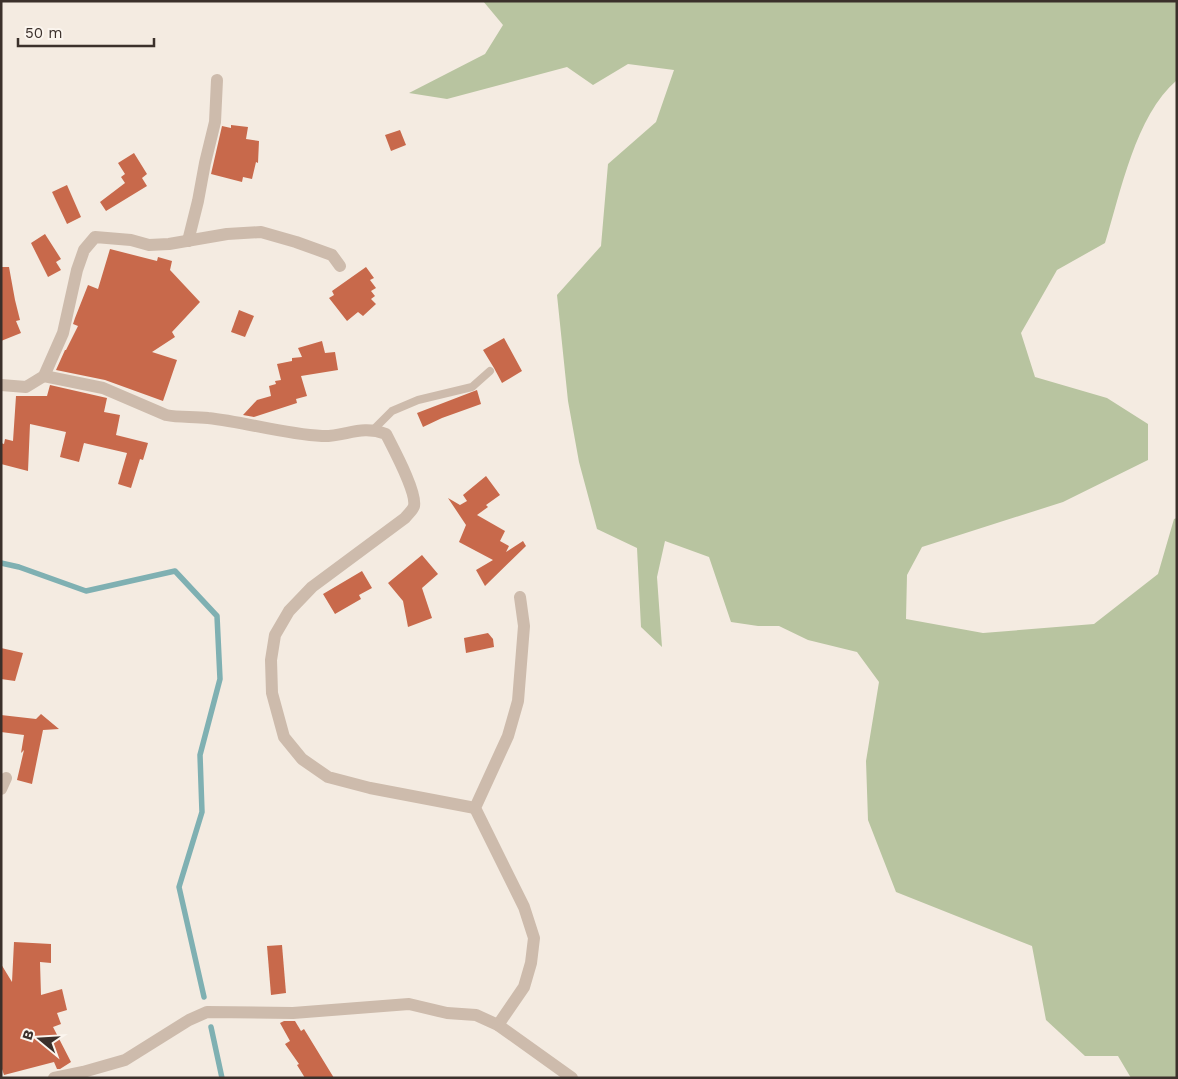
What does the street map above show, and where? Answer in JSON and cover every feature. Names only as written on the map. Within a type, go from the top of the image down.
[{"type":"street","points":[[188,241],[215,122],[217,80]]},
{"type":"street","points":[[1,384],[26,387],[44,376],[63,333],[77,270],[84,250],[95,237],[131,240],[149,246],[227,234],[262,232],[332,255],[340,266]]},
{"type":"street","points":[[44,376],[103,388],[166,415],[175,417],[207,418],[323,436],[374,429],[386,434],[414,499],[414,508],[405,518],[312,587],[288,611],[275,634],[271,660],[272,693],[284,737],[302,759],[328,777],[370,788],[475,808]]},
{"type":"street","points":[[475,808],[508,736],[518,702],[524,626],[520,597]]},
{"type":"street","points":[[475,808],[524,907],[534,938],[531,963],[524,987],[498,1025]]},
{"type":"street","points":[[54,1078],[84,1075],[125,1060],[189,1020],[207,1012],[293,1013],[409,1004],[447,1013],[476,1016],[498,1025],[572,1078]]},
{"type":"lane","points":[[374,429],[392,411],[418,400],[472,387],[490,371]]},
{"type":"green space","points":[[483,1],[1177,1],[1177,80],[1150,113],[1140,134],[1131,156],[1105,243],[1057,270],[1021,333],[1035,377],[1107,398],[1148,424],[1148,460],[1063,502],[922,547],[907,575],[906,619],[983,633],[1094,624],[1158,574],[1174,519],[1177,518],[1177,1078],[1131,1078],[1118,1056],[1085,1056],[1046,1020],[1032,946],[896,892],[868,820],[866,761],[879,682],[857,652],[808,640],[779,626],[758,626],[731,622],[709,557],[665,541],[657,577],[662,647],[641,627],[637,548],[597,529],[579,462],[568,401],[557,295],[601,246],[608,164],[656,122],[674,70],[628,64],[593,85],[567,67],[447,99],[409,93],[485,54],[503,25]]},
{"type":"building","points":[[231,125],[248,127],[246,139],[259,141],[258,163],[256,162],[252,179],[243,177],[242,182],[211,174],[222,126],[231,128]]},
{"type":"building","points":[[400,130],[406,145],[391,151],[385,135]]},
{"type":"building","points":[[134,153],[147,174],[142,178],[147,186],[106,211],[100,202],[125,183],[121,177],[125,174],[118,163]]},
{"type":"building","points":[[67,185],[81,217],[67,224],[52,192]]},
{"type":"building","points":[[45,234],[61,259],[56,262],[61,270],[48,277],[31,243]]},
{"type":"building","points":[[110,249],[157,261],[158,257],[172,261],[170,270],[200,302],[172,332],[175,337],[152,352],[177,360],[163,401],[105,380],[56,370],[78,326],[73,324],[88,285],[98,289]]},
{"type":"building","points":[[1,267],[9,267],[20,320],[16,321],[21,333],[1,341]]},
{"type":"building","points":[[366,267],[374,278],[370,280],[376,288],[371,291],[375,296],[371,299],[376,304],[363,316],[358,312],[347,321],[329,298],[334,295],[332,291]]},
{"type":"building","points":[[239,310],[254,316],[245,337],[231,332]]},
{"type":"building","points":[[504,338],[522,371],[502,383],[483,350]]},
{"type":"building","points":[[322,341],[325,353],[335,352],[338,370],[301,376],[307,396],[296,399],[297,403],[254,417],[243,415],[257,400],[271,396],[269,386],[276,384],[275,381],[281,380],[277,364],[292,361],[292,358],[302,357],[298,348]]},
{"type":"building","points":[[50,385],[107,398],[104,412],[120,415],[116,435],[148,443],[143,460],[140,459],[131,488],[118,484],[127,453],[84,443],[79,462],[60,457],[66,432],[30,424],[28,471],[1,464],[1,443],[4,444],[5,439],[13,441],[16,396],[47,396]]},
{"type":"building","points":[[477,390],[481,404],[423,427],[417,413]]},
{"type":"building","points":[[486,476],[500,495],[486,505],[488,507],[477,515],[505,531],[500,541],[509,546],[506,552],[523,541],[526,546],[485,586],[476,570],[493,560],[459,542],[466,525],[448,498],[460,505],[467,501],[463,495]]},
{"type":"building","points":[[422,555],[438,574],[422,588],[432,618],[408,627],[403,601],[388,583]]},
{"type":"building","points":[[362,571],[372,588],[359,595],[361,599],[335,614],[323,594]]},
{"type":"building","points":[[488,633],[493,639],[494,647],[466,653],[464,638]]},
{"type":"building","points":[[1,648],[23,653],[15,681],[1,679]]},
{"type":"building","points":[[41,714],[59,729],[43,730],[32,784],[17,780],[24,750],[21,753],[24,735],[1,732],[1,715],[36,719]]},
{"type":"building","points":[[14,942],[51,944],[51,963],[40,962],[41,995],[62,989],[67,1010],[57,1013],[61,1024],[53,1027],[71,1062],[60,1069],[57,1069],[54,1062],[4,1075],[1,1066],[1,964],[12,982]]},
{"type":"building","points":[[282,945],[286,993],[271,995],[267,946]]},
{"type":"building","points":[[295,1021],[301,1031],[304,1029],[334,1078],[305,1078],[297,1065],[299,1064],[285,1044],[290,1041],[280,1023]]},
{"type":"waterway","points":[[1,563],[19,567],[86,591],[175,571],[217,616],[220,679],[200,755],[202,812],[179,887],[204,997]]},
{"type":"waterway","points":[[211,1027],[222,1078]]}]
